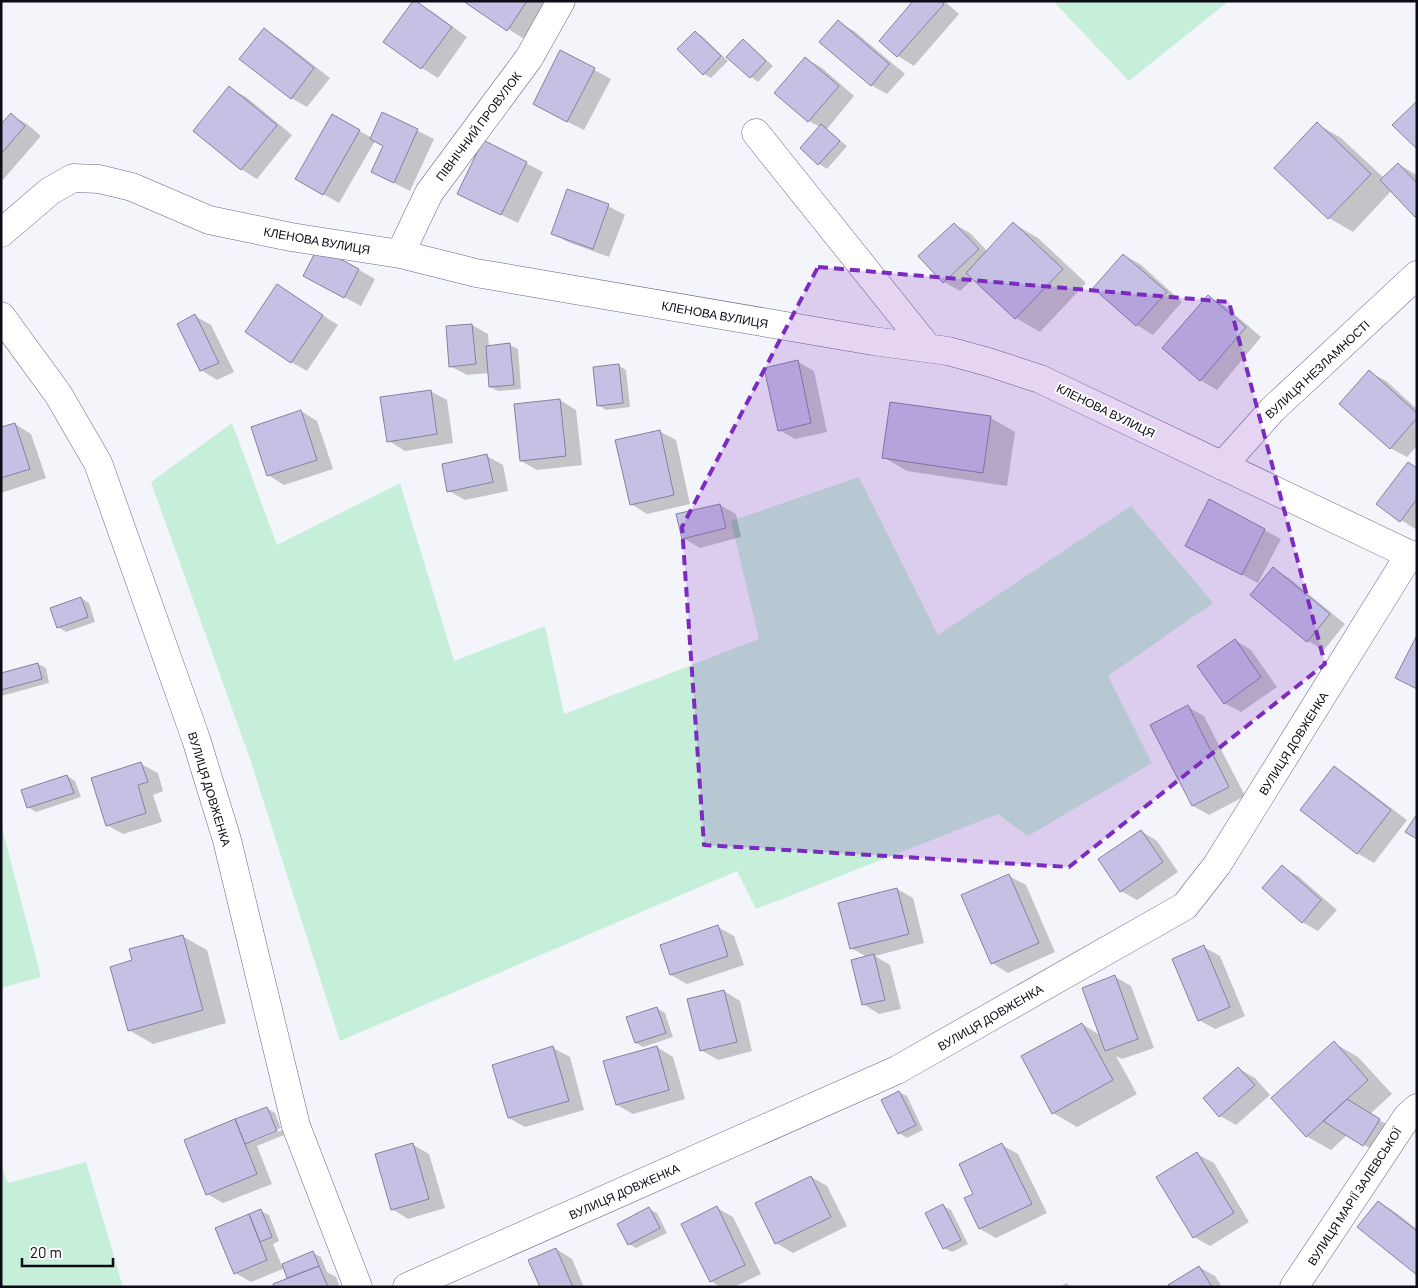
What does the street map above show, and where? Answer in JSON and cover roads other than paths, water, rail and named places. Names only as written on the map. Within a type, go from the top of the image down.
[{"type":"street","name":"ПІВНІЧНИЙ ПРОВУЛОК","points":[[400,254],[429,193],[529,58],[561,1]]},
{"type":"street","points":[[756,133],[928,348]]},
{"type":"street","name":"КЛЕНОВА ВУЛИЦЯ","points":[[1,233],[50,191],[73,178],[90,178],[132,187],[209,220],[291,237],[400,254],[476,274],[873,341],[948,351],[1040,379],[1413,556]]},
{"type":"street","name":"ВУЛИЦЯ НЕЗЛАМНОСТІ","points":[[1222,466],[1272,410],[1417,275]]},
{"type":"street","name":"ВУЛИЦЯ ДОВЖЕНКА","points":[[1,316],[58,394],[98,463],[196,739],[227,840],[296,1126],[358,1287]]},
{"type":"street","name":"ВУЛИЦЯ ДОВЖЕНКА","points":[[407,1287],[897,1070],[1185,906],[1217,865],[1413,556]]},
{"type":"street","name":"ВУЛИЦЯ МАРІЇ ЗАЛЕВСЬКОЇ","points":[[1294,1287],[1407,1117],[1417,1108]]}]
